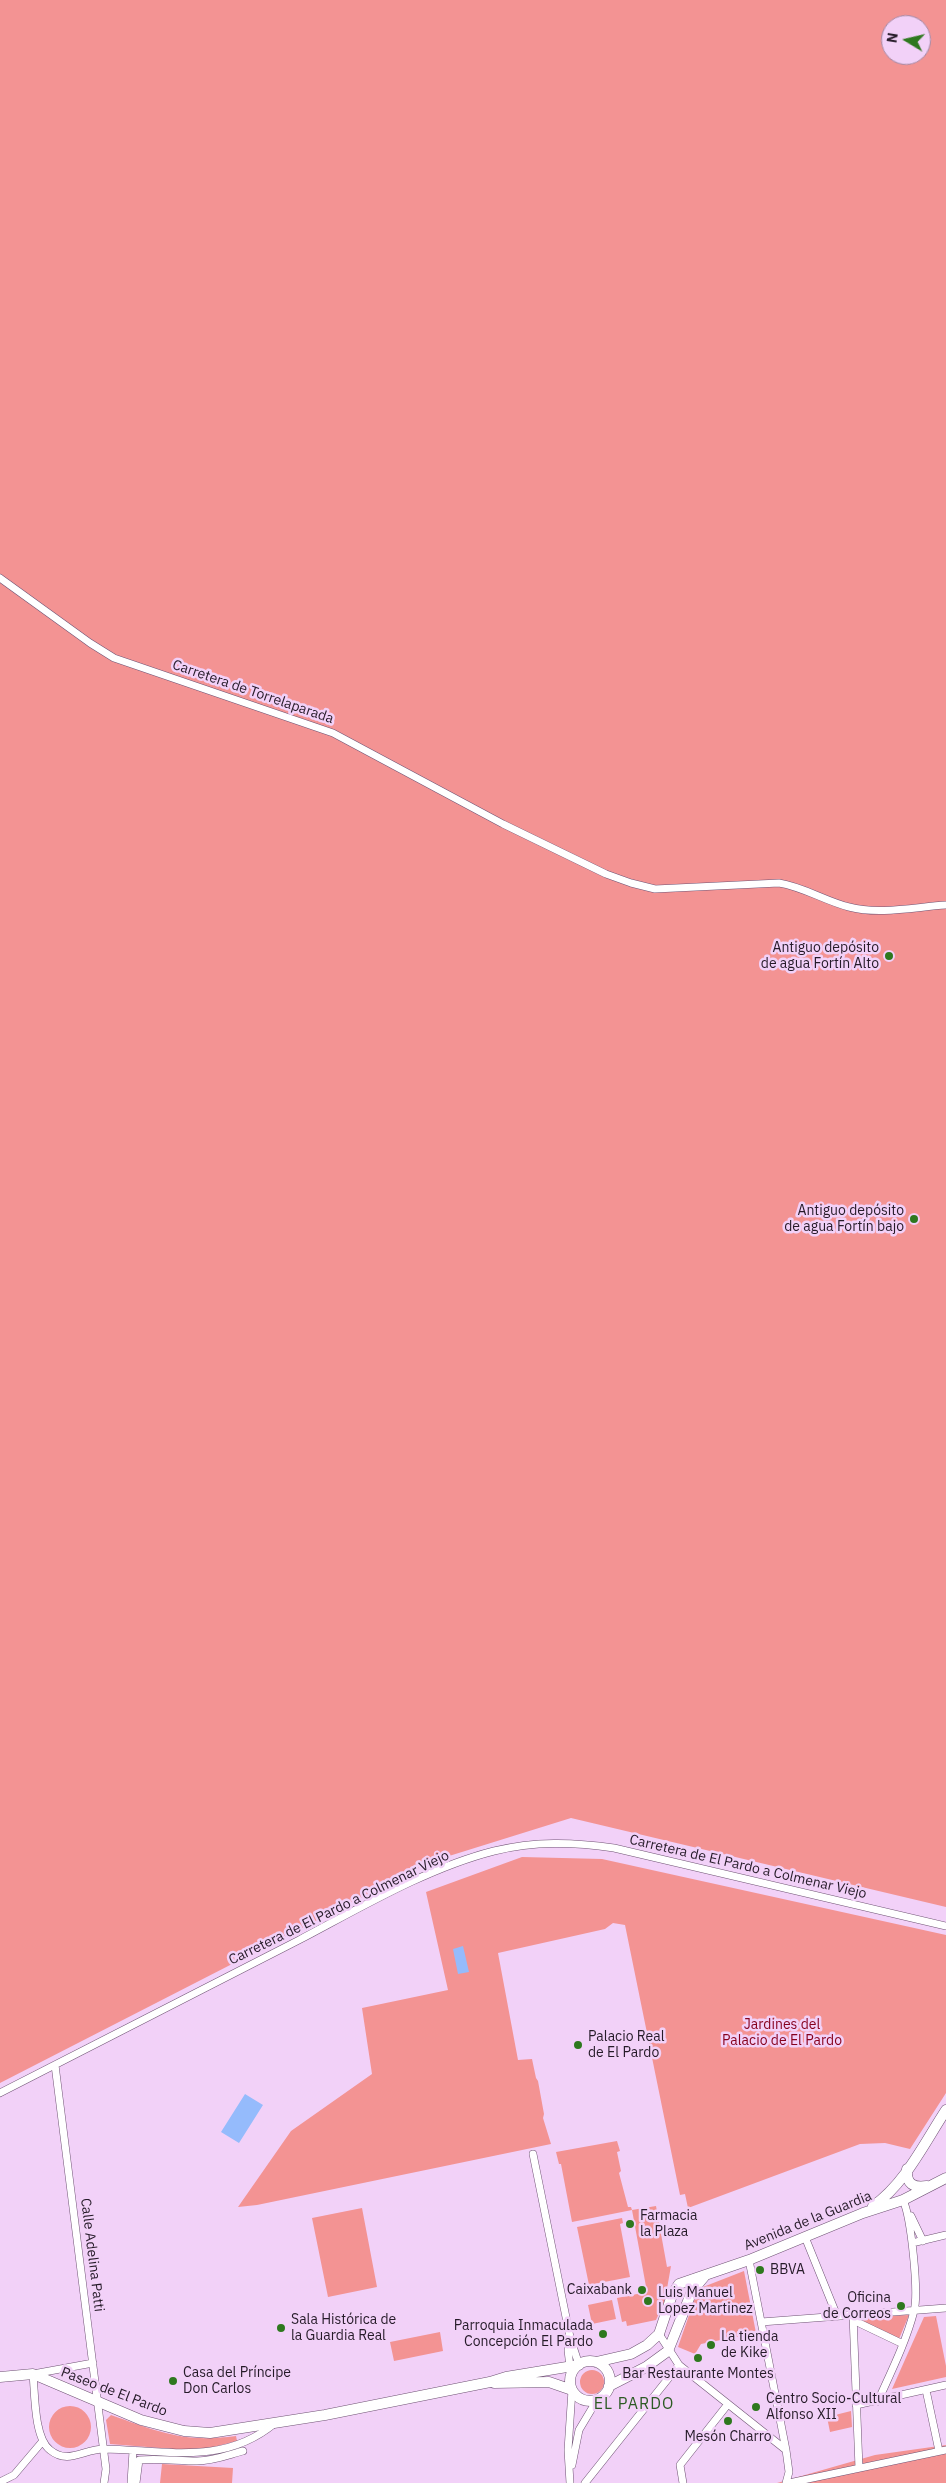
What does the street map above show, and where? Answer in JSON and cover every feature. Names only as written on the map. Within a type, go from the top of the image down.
[{"type":"street","name":"Carretera de Torrelaparada","points":[[0,578],[90,643],[114,658],[333,733],[451,797],[471,805],[503,824],[606,874],[656,889],[779,883],[798,887],[849,907],[869,910],[946,905]]},
{"type":"street","name":"Carretera de El Pardo a Colmenar Viejo","points":[[0,2093],[384,1896],[459,1862],[495,1851],[531,1845],[576,1842],[614,1848],[946,1926]]},
{"type":"street","name":"Calle Adelina Patti","points":[[55,2065],[106,2469],[104,2483]]},
{"type":"street","points":[[863,2213],[885,2198],[907,2169],[946,2110]]},
{"type":"street","points":[[533,2154],[570,2337],[573,2369],[568,2450],[570,2483]]},
{"type":"street","points":[[907,2169],[907,2176],[913,2186],[935,2184]]},
{"type":"street","points":[[900,2178],[908,2211],[923,2241]]},
{"type":"street","name":"Avenida de la Guardia","points":[[658,2334],[672,2295],[679,2284],[749,2260],[863,2213],[904,2200],[946,2178]]},
{"type":"street","points":[[885,2198],[898,2196],[904,2200]]},
{"type":"street","points":[[878,2401],[903,2344],[915,2309],[912,2243],[908,2211]]},
{"type":"street","points":[[912,2243],[946,2235]]},
{"type":"street","points":[[805,2237],[837,2316]]},
{"type":"street","points":[[749,2260],[786,2450],[789,2472],[787,2483],[943,2451],[926,2390]]},
{"type":"street","points":[[609,2386],[646,2367],[668,2351],[692,2291],[704,2276]]},
{"type":"street","points":[[692,2278],[692,2291]]},
{"type":"street","points":[[761,2322],[946,2308]]},
{"type":"street","points":[[853,2315],[859,2323],[903,2344]]},
{"type":"street","points":[[853,2315],[859,2468]]},
{"type":"street","points":[[573,2369],[631,2354],[647,2345],[658,2334],[679,2365],[786,2450]]},
{"type":"street","points":[[570,2483],[579,2430],[597,2400],[606,2393],[609,2386],[608,2373],[596,2362]]},
{"type":"street","name":"Paseo de El Pardo","points":[[0,2376],[33,2374],[93,2363]]},
{"type":"street","points":[[586,2483],[679,2365]]},
{"type":"street","name":"Paseo de El Pardo","points":[[33,2374],[141,2420],[184,2431],[210,2433],[275,2423],[490,2382],[506,2377],[573,2369]]},
{"type":"street","points":[[0,2482],[14,2475],[42,2442],[39,2433],[33,2374]]},
{"type":"street","name":"Paseo de El Pardo","points":[[490,2382],[549,2382],[572,2390]]},
{"type":"street","points":[[856,2405],[946,2385]]},
{"type":"street","points":[[572,2390],[580,2399],[587,2401],[597,2400]]},
{"type":"street","points":[[683,2483],[680,2465],[728,2404]]},
{"type":"street","name":"Paseo de El Pardo","points":[[42,2442],[58,2455],[68,2458],[102,2449],[199,2454],[258,2437],[275,2423]]},
{"type":"street","points":[[87,2452],[101,2438]]},
{"type":"street","points":[[131,2483],[133,2451]]},
{"type":"street","points":[[136,2483],[139,2460],[155,2458],[198,2461],[214,2459],[243,2451]]},
{"type":"green space","points":[[0,0],[946,0],[946,1907],[571,1818],[433,1861],[0,2083]]},
{"type":"green space","name":"Jardines del Palacio de El Pardo","points":[[522,1857],[602,1859],[946,1935],[946,2093],[910,2149],[885,2143],[860,2144],[688,2208],[685,2194],[680,2195],[625,1925],[613,1923],[605,1929],[498,1953],[518,2060],[532,2059],[538,2081],[544,2114],[543,2118],[551,2144],[257,2205],[238,2207],[291,2131],[372,2074],[362,2008],[448,1990],[426,1892]]},
{"type":"green space","points":[[617,2141],[620,2151],[617,2152],[621,2171],[619,2173],[628,2207],[631,2207],[632,2210],[572,2222],[561,2164],[559,2164],[556,2152]]},
{"type":"green space","points":[[656,2206],[667,2267],[671,2266],[665,2300],[656,2320],[627,2326],[626,2321],[622,2322],[617,2298],[647,2292],[632,2210]]},
{"type":"green space","points":[[362,2208],[377,2287],[328,2297],[312,2218]]},
{"type":"green space","points":[[622,2218],[623,2223],[620,2224],[630,2277],[589,2285],[577,2227]]},
{"type":"green space","points":[[744,2271],[756,2333],[701,2344],[695,2354],[678,2347],[696,2295],[703,2287]]},
{"type":"green space","points":[[612,2300],[616,2319],[592,2324],[588,2305]]},
{"type":"green space","points":[[909,2315],[899,2339],[863,2322],[864,2317]]},
{"type":"green space","points":[[936,2316],[946,2366],[946,2377],[892,2389],[924,2317]]},
{"type":"green space","points":[[440,2332],[443,2351],[394,2361],[390,2342]]},
{"type":"green space","points":[[592,2370],[601,2373],[604,2382],[601,2391],[592,2394],[583,2391],[580,2382],[583,2373]]},
{"type":"green space","points":[[74,2406],[82,2409],[88,2415],[91,2427],[88,2439],[82,2445],[66,2448],[58,2445],[52,2439],[49,2423],[52,2415],[58,2409]]},
{"type":"green space","points":[[851,2411],[852,2427],[830,2432],[827,2417]]},
{"type":"green space","points":[[111,2415],[158,2431],[186,2437],[218,2438],[236,2436],[237,2441],[198,2451],[110,2444],[106,2420]]},
{"type":"green space","points":[[946,2445],[946,2483],[777,2483],[875,2455]]},
{"type":"green space","points":[[162,2464],[233,2468],[232,2483],[160,2483]]},
{"type":"water","points":[[463,1946],[469,1972],[458,1974],[453,1949]]},
{"type":"water","points":[[245,2094],[263,2105],[239,2143],[221,2132]]},
{"type":"place","name":"Antiguo depósito de agua Fortín Alto","points":[[889,956]]},
{"type":"place","name":"Antiguo depósito de agua Fortín bajo","points":[[914,1219]]},
{"type":"place","name":"Palacio Real de El Pardo","points":[[578,2045]]},
{"type":"place","name":"Farmacia la Plaza","points":[[630,2224]]},
{"type":"place","name":"BBVA","points":[[760,2270]]},
{"type":"place","name":"Caixabank","points":[[642,2290]]},
{"type":"place","name":"Luis Manuel Lopez Martinez","points":[[648,2301]]},
{"type":"place","name":"Oficina de Correos","points":[[901,2306]]},
{"type":"place","name":"Sala Histórica de la Guardia Real","points":[[281,2328]]},
{"type":"place","name":"Parroquia Inmaculada Concepción El Pardo","points":[[603,2334]]},
{"type":"place","name":"La tienda de Kike","points":[[711,2345]]},
{"type":"place","name":"Bar Restaurante Montes","points":[[698,2358]]},
{"type":"place","name":"Casa del Príncipe Don Carlos","points":[[173,2381]]},
{"type":"place","name":"Centro Socio-Cultural Alfonso XII","points":[[756,2407]]},
{"type":"place","name":"Mesón Charro","points":[[728,2421]]},
{"type":"district","name":"EL PARDO","points":[[634,2404]]}]
